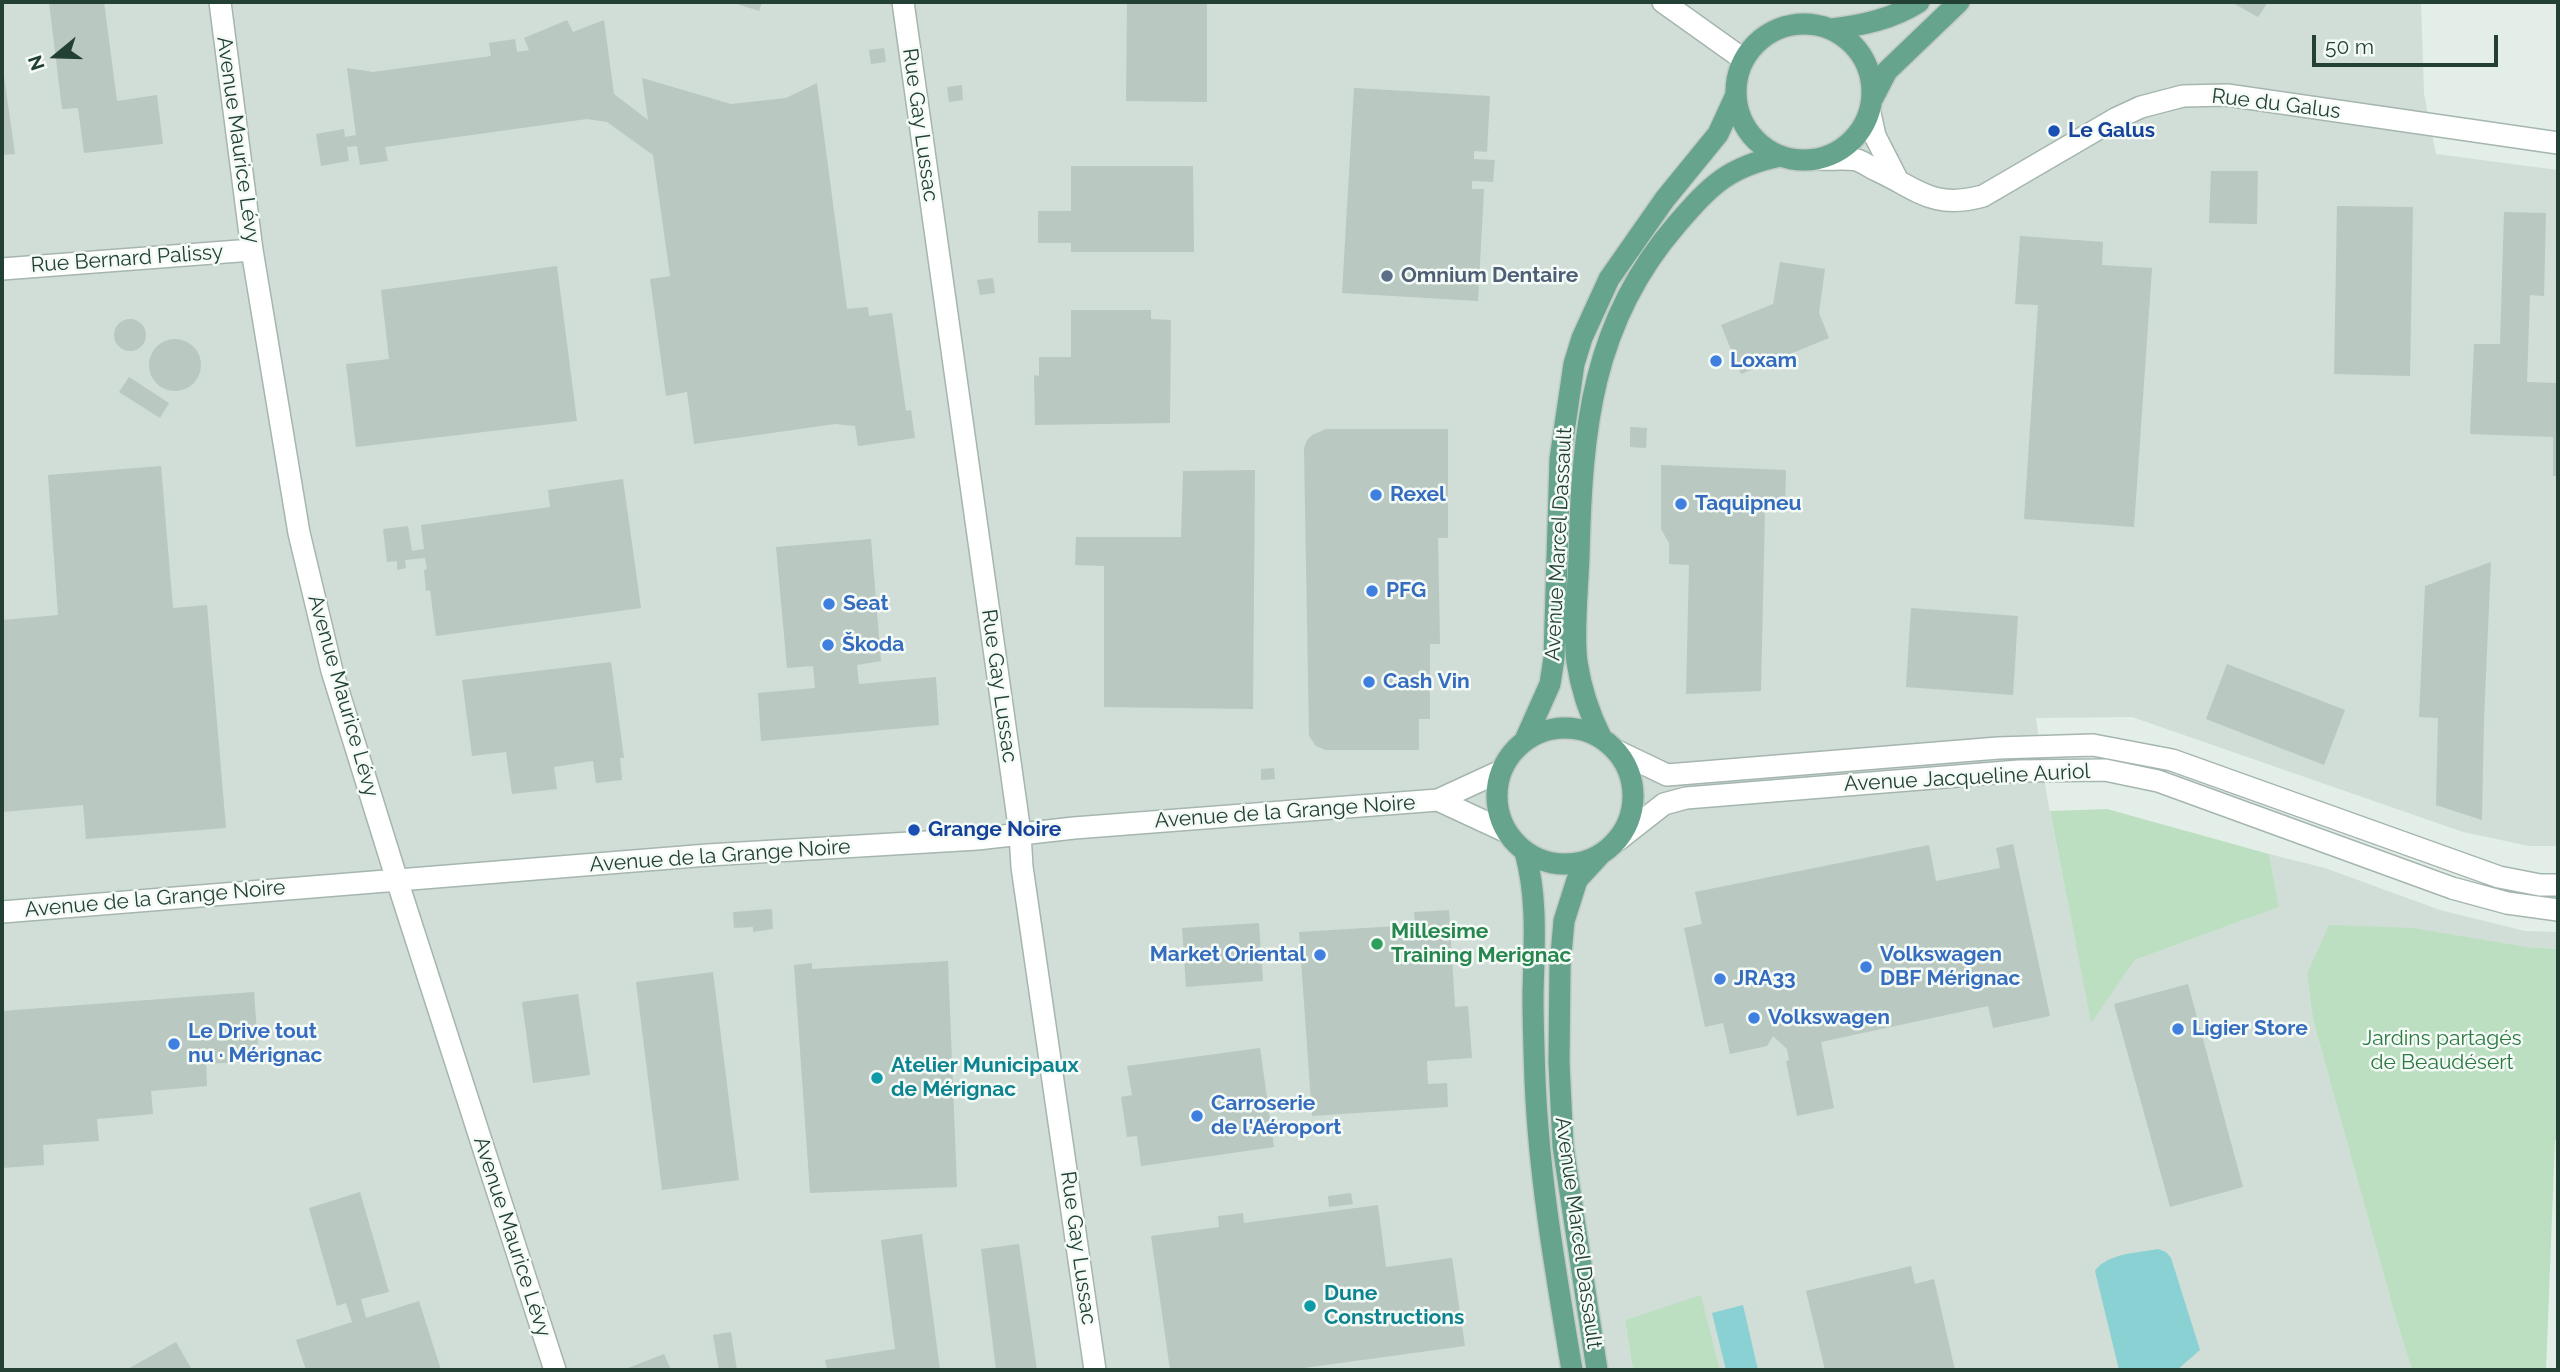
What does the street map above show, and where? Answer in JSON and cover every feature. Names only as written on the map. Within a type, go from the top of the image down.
[{"type":"main road","points":[[1832,29],[1881,20],[1919,2]]},
{"type":"main road","points":[[1871,106],[1871,78],[1864,58],[1850,41],[1832,29],[1812,23],[1792,23],[1772,30],[1756,42],[1738,71],[1735,97],[1740,116],[1749,133],[1763,147],[1780,156],[1799,160],[1818,159],[1835,153],[1850,143],[1861,129],[1887,71],[1959,2]]},
{"type":"main road","name":"Avenue Marcel Dassault","points":[[1525,740],[1550,684],[1554,658],[1560,459],[1574,364],[1582,338],[1603,291],[1622,259],[1665,199],[1718,134],[1735,97]]},
{"type":"main road","name":"Avenue Marcel Dassault","points":[[1609,744],[1590,714],[1576,659],[1583,457],[1589,408],[1600,362],[1616,318],[1638,278],[1665,238],[1702,195],[1723,177],[1756,161],[1780,156]]},
{"type":"main road","points":[[1562,727],[1582,729],[1609,744],[1629,771],[1634,795],[1630,819],[1618,840],[1600,855],[1581,863],[1543,861],[1525,852],[1507,832],[1497,802],[1501,771],[1511,754],[1525,740],[1543,731],[1562,727]]},
{"type":"main road","name":"Avenue Marcel Dassault","points":[[1525,852],[1531,875],[1535,916],[1533,1018],[1538,1148],[1545,1209],[1572,1370]]},
{"type":"main road","name":"Avenue Marcel Dassault","points":[[1597,1370],[1563,1146],[1559,1063],[1560,966],[1564,921],[1577,880],[1600,855]]},
{"type":"street","name":"Avenue Maurice Lévy","points":[[220,2],[252,250],[299,533],[332,671],[555,1370]]},
{"type":"street","name":"Rue Gay Lussac","points":[[903,2],[1020,833],[1022,867],[1095,1370]]},
{"type":"street","points":[[1663,2],[1743,59]]},
{"type":"street","name":"Rue du Galus","points":[[1818,159],[1857,160],[1897,179],[1918,194],[1937,200],[1951,202],[1975,198],[2133,111],[2162,100],[2203,94],[2227,95],[2558,143]]},
{"type":"street","points":[[1871,106],[1875,136],[1897,179]]},
{"type":"street","name":"Rue Bernard Palissy","points":[[2,269],[252,250]]},
{"type":"street","name":"Avenue Jacqueline Auriol","points":[[1609,744],[1667,775],[1998,748],[2093,745],[2172,760],[2499,877],[2540,885],[2558,885]]},
{"type":"street","name":"Avenue de la Grange Noire","points":[[2,912],[708,855],[977,839],[1020,833],[1438,800],[1501,771]]},
{"type":"street","name":"Avenue Jacqueline Auriol","points":[[1618,840],[1664,804],[1686,798],[2020,771],[2105,771],[2158,780],[2452,888],[2507,903],[2558,910]]},
{"type":"street","name":"Avenue de la Grange Noire","points":[[1438,800],[1507,832]]},
{"type":"shaded area","points":[[2,2],[2421,2],[2424,94],[2436,154],[2558,170],[2558,846],[2529,846],[2463,832],[2132,717],[2036,718],[2047,797],[2091,1022],[2135,960],[2279,907],[2269,854],[2325,868],[2440,910],[2525,931],[2558,932],[2558,949],[2526,947],[2307,974],[2313,1020],[2412,1370],[1720,1370],[1701,1296],[1625,1320],[1633,1370],[2,1370]]},
{"type":"green space","points":[[2107,809],[2269,854],[2279,907],[2135,960],[2091,1023],[2050,811]]},
{"type":"green space","name":"Jardins partagés de Beaudésert","points":[[2329,925],[2412,928],[2526,947],[2558,949],[2558,1139],[2555,1140],[2546,1370],[2412,1370],[2313,1020],[2307,974]]},
{"type":"green space","points":[[1701,1295],[1720,1370],[1633,1370],[1625,1320]]},
{"type":"water","points":[[2158,1249],[2171,1258],[2200,1350],[2177,1370],[2119,1370],[2095,1271],[2115,1257]]},
{"type":"water","points":[[1743,1305],[1758,1370],[1726,1370],[1712,1313]]},
{"type":"building","points":[[49,2],[104,2],[117,101],[157,95],[163,144],[84,153],[78,108],[62,109]]},
{"type":"building","points":[[731,2],[762,2],[759,11]]},
{"type":"building","points":[[1127,2],[1207,2],[1207,102],[1126,101]]},
{"type":"building","points":[[2231,2],[2268,2],[2258,17]]},
{"type":"building","points":[[567,20],[573,32],[604,20],[614,94],[648,120],[642,78],[731,104],[786,98],[817,83],[847,309],[868,307],[869,316],[892,313],[906,411],[911,410],[915,438],[858,446],[855,426],[835,424],[694,444],[687,392],[666,396],[650,279],[670,276],[653,155],[607,122],[587,119],[385,147],[388,161],[360,165],[357,146],[347,147],[349,161],[321,166],[316,134],[344,129],[345,137],[356,135],[347,68],[373,72],[491,56],[489,43],[515,39],[517,52],[529,50],[524,38]]},
{"type":"building","points":[[884,48],[886,62],[871,64],[869,50]]},
{"type":"building","points":[[2,62],[15,154],[2,155]]},
{"type":"building","points":[[962,85],[963,100],[949,102],[947,87]]},
{"type":"building","points":[[1354,88],[1490,96],[1487,152],[1474,151],[1474,159],[1495,160],[1493,182],[1472,181],[1472,189],[1484,189],[1478,301],[1342,293]]},
{"type":"building","points":[[1071,166],[1193,166],[1194,252],[1071,252],[1071,243],[1038,243],[1038,211],[1071,211]]},
{"type":"building","points":[[2211,171],[2258,171],[2257,224],[2209,223]]},
{"type":"building","points":[[2337,206],[2413,207],[2410,376],[2334,374]]},
{"type":"building","points":[[2504,212],[2546,213],[2544,296],[2530,295],[2527,382],[2558,383],[2558,476],[2553,476],[2553,437],[2470,434],[2474,344],[2500,344]]},
{"type":"building","points":[[2020,236],[2103,242],[2102,265],[2152,268],[2134,527],[2024,519],[2038,305],[2015,304]]},
{"type":"building","points":[[1780,262],[1825,269],[1819,313],[1829,338],[1741,374],[1721,325],[1773,304]]},
{"type":"building","points":[[557,266],[577,421],[356,447],[346,364],[389,359],[381,290]]},
{"type":"building","points":[[993,278],[995,293],[980,295],[977,280]]},
{"type":"building","points":[[1071,310],[1151,310],[1151,319],[1171,320],[1170,423],[1035,425],[1034,375],[1039,376],[1039,357],[1071,357]]},
{"type":"building","points":[[130,319],[142,323],[146,335],[142,347],[130,351],[118,347],[114,335],[118,323]]},
{"type":"building","points":[[175,339],[185,341],[193,347],[199,355],[199,375],[193,383],[185,389],[175,391],[165,389],[157,383],[151,375],[149,365],[151,355],[157,347],[165,341]]},
{"type":"building","points":[[129,377],[169,403],[160,418],[119,392]]},
{"type":"building","points":[[1630,427],[1647,428],[1646,448],[1630,447]]},
{"type":"building","points":[[1326,429],[1448,429],[1448,538],[1438,538],[1440,644],[1430,644],[1430,719],[1419,719],[1419,750],[1326,750],[1316,746],[1309,736],[1304,448],[1312,435]]},
{"type":"building","points":[[1661,465],[1786,470],[1785,511],[1765,510],[1761,691],[1686,694],[1689,565],[1669,564],[1669,543],[1661,529]]},
{"type":"building","points":[[161,466],[173,608],[207,605],[226,828],[86,839],[83,805],[2,812],[2,620],[58,615],[48,475]]},
{"type":"building","points":[[1255,470],[1253,709],[1104,707],[1104,566],[1075,565],[1076,537],[1181,537],[1183,471]]},
{"type":"building","points":[[623,479],[641,608],[436,636],[430,590],[426,591],[425,558],[405,560],[406,568],[397,570],[397,561],[387,562],[383,529],[408,526],[412,551],[424,549],[421,525],[550,507],[548,490]]},
{"type":"building","name":"Seat","points":[[871,539],[881,661],[857,665],[859,684],[936,677],[939,725],[761,741],[758,693],[815,688],[813,666],[787,668],[776,547]]},
{"type":"building","points":[[2491,562],[2482,820],[2436,805],[2438,718],[2419,717],[2425,586]]},
{"type":"building","points":[[1911,608],[2018,616],[2013,695],[1906,687]]},
{"type":"building","points":[[611,662],[624,758],[620,758],[622,780],[596,783],[593,761],[554,767],[557,789],[512,794],[506,752],[472,756],[462,680]]},
{"type":"building","points":[[2227,664],[2345,710],[2324,765],[2206,719]]},
{"type":"building","points":[[1274,768],[1275,779],[1261,780],[1261,769]]},
{"type":"building","name":"Volkswagen DBF Mérignac","points":[[2013,844],[2050,1016],[1993,1028],[1988,1006],[1821,1042],[1834,1108],[1797,1116],[1786,1061],[1789,1060],[1787,1049],[1773,1036],[1767,1046],[1730,1054],[1723,1023],[1705,1027],[1684,928],[1702,924],[1695,892],[1929,845],[1936,881],[2000,868],[1996,848]]},
{"type":"building","points":[[772,909],[773,929],[753,932],[753,927],[734,928],[733,912]]},
{"type":"building","points":[[1449,910],[1455,1007],[1468,1006],[1472,1058],[1427,1061],[1428,1084],[1447,1083],[1448,1107],[1312,1116],[1299,932],[1415,925],[1414,912]]},
{"type":"building","points":[[1259,923],[1263,981],[1186,987],[1182,928]]},
{"type":"building","name":"Atelier Municipaux de Mérignac","points":[[948,961],[957,1187],[810,1193],[794,965],[812,963],[812,969]]},
{"type":"building","points":[[713,972],[739,1180],[662,1190],[636,982]]},
{"type":"building","points":[[2188,984],[2243,1187],[2170,1207],[2114,1004]]},
{"type":"building","points":[[254,992],[259,1061],[206,1064],[207,1086],[151,1091],[153,1114],[97,1119],[99,1141],[43,1145],[44,1165],[2,1168],[2,1011]]},
{"type":"building","points":[[578,994],[590,1075],[533,1083],[522,1002]]},
{"type":"building","name":"Carroserie de l'Aéroport","points":[[1260,1048],[1274,1147],[1141,1166],[1137,1136],[1127,1137],[1121,1097],[1132,1095],[1127,1066]]},
{"type":"building","points":[[360,1192],[389,1292],[361,1299],[366,1318],[419,1301],[441,1370],[306,1370],[296,1340],[352,1322],[346,1303],[337,1306],[309,1208]]},
{"type":"building","points":[[1351,1193],[1353,1204],[1329,1207],[1328,1196]]},
{"type":"building","name":"Dune Constructions","points":[[1378,1205],[1386,1267],[1452,1258],[1465,1346],[1289,1370],[1170,1370],[1151,1236],[1219,1227],[1218,1216],[1243,1213],[1244,1223]]},
{"type":"building","points":[[922,1234],[940,1370],[827,1370],[825,1360],[895,1349],[881,1240]]},
{"type":"building","points":[[1019,1244],[1037,1370],[996,1370],[981,1249]]},
{"type":"building","points":[[1911,1266],[1915,1284],[1934,1279],[1955,1370],[1825,1370],[1806,1291]]},
{"type":"building","points":[[731,1332],[737,1370],[719,1370],[713,1335]]},
{"type":"building","points":[[176,1342],[192,1370],[126,1370]]},
{"type":"building","points":[[664,1354],[671,1370],[628,1368]]},
{"type":"place","name":"Le Galus","points":[[2054,131]]},
{"type":"place","name":"Omnium Dentaire","points":[[1387,276]]},
{"type":"place","name":"Loxam","points":[[1716,361]]},
{"type":"place","name":"Rexel","points":[[1376,495]]},
{"type":"place","name":"Taquipneu","points":[[1681,504]]},
{"type":"place","name":"PFG","points":[[1372,591]]},
{"type":"place","name":"Seat","points":[[829,604]]},
{"type":"place","name":"Škoda","points":[[828,645]]},
{"type":"place","name":"Cash Vin","points":[[1369,682]]},
{"type":"place","name":"Grange Noire","points":[[914,830]]},
{"type":"place","name":"Millesime Training Merignac","points":[[1377,944]]},
{"type":"place","name":"Market Oriental","points":[[1320,955]]},
{"type":"place","name":"Volkswagen DBF Mérignac","points":[[1866,967]]},
{"type":"place","name":"JRA33","points":[[1720,979]]},
{"type":"place","name":"Volkswagen","points":[[1754,1018]]},
{"type":"place","name":"Ligier Store","points":[[2178,1029]]},
{"type":"place","name":"Le Drive tout nu · Mérignac","points":[[174,1044]]},
{"type":"place","name":"Atelier Municipaux de Mérignac","points":[[877,1078]]},
{"type":"place","name":"Carroserie de l'Aéroport","points":[[1197,1116]]},
{"type":"place","name":"Dune Constructions","points":[[1310,1306]]}]
